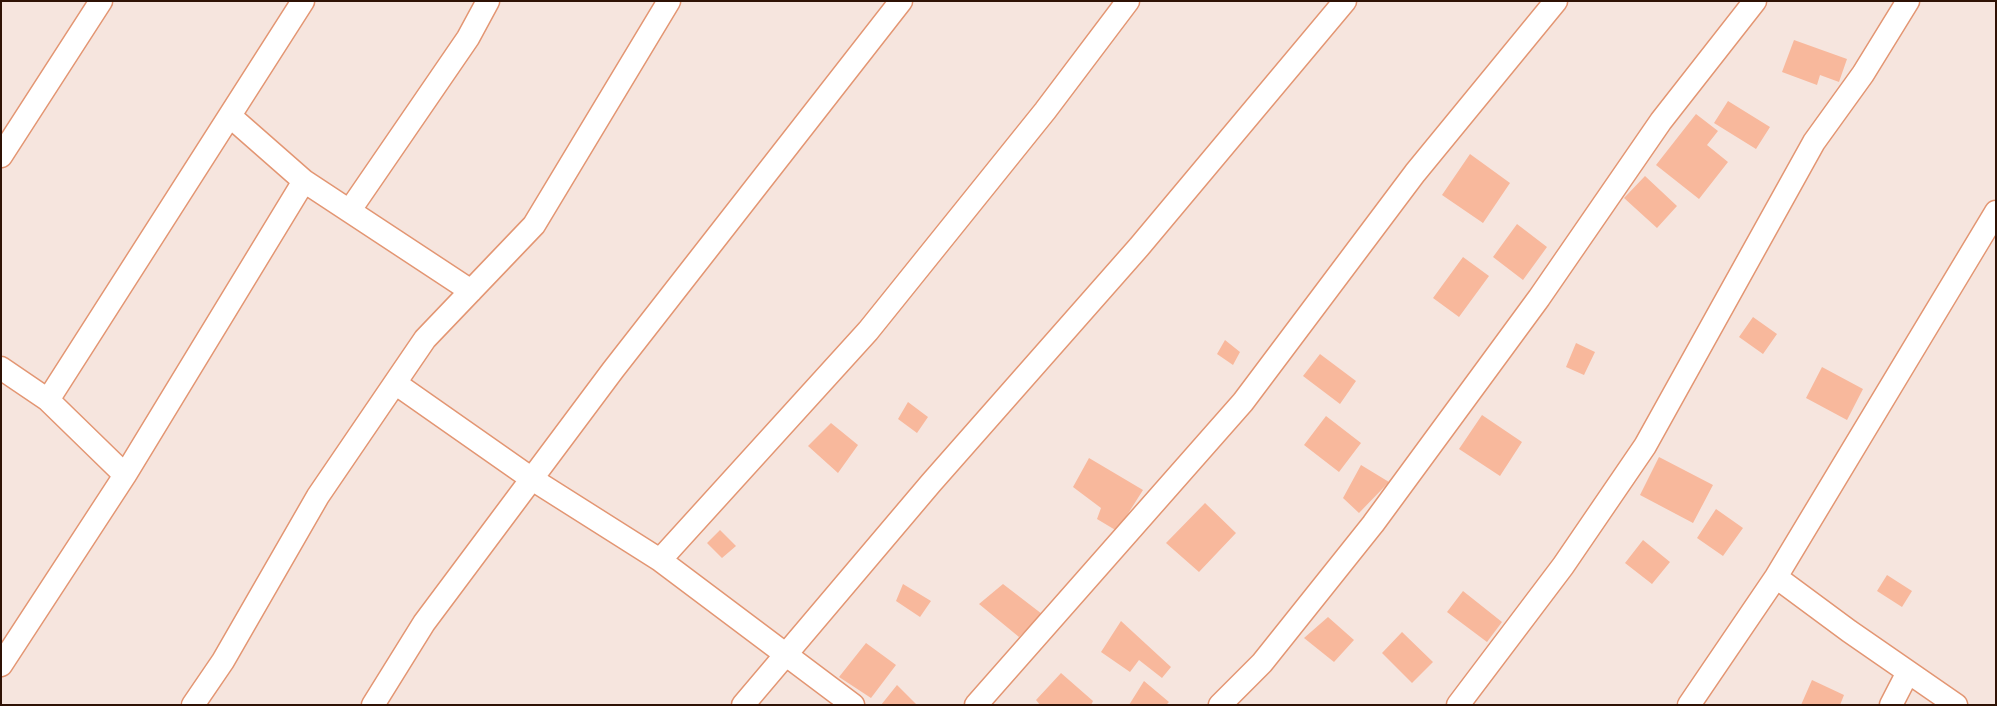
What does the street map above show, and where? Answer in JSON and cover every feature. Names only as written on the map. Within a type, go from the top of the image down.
[{"type":"street","points":[[1,156],[101,1]]},
{"type":"street","points":[[48,400],[302,1]]},
{"type":"street","points":[[350,210],[468,38],[488,1]]},
{"type":"street","points":[[193,705],[223,661],[318,496],[425,339],[534,225],[669,1]]},
{"type":"street","points":[[373,705],[424,623],[613,370],[901,1]]},
{"type":"street","points":[[660,560],[868,331],[1045,111],[1128,1]]},
{"type":"street","points":[[743,705],[937,476],[1139,247],[1345,1]]},
{"type":"street","points":[[976,705],[1243,402],[1415,173],[1556,1]]},
{"type":"street","points":[[1220,705],[1262,663],[1373,524],[1540,298],[1661,121],[1755,1]]},
{"type":"street","points":[[1458,705],[1563,566],[1645,446],[1814,142],[1863,74],[1908,1]]},
{"type":"street","points":[[230,116],[304,180],[470,291]]},
{"type":"street","points":[[1,665],[126,474],[304,180]]},
{"type":"street","points":[[1689,705],[1776,577],[1996,212]]},
{"type":"street","points":[[1,368],[48,400],[126,474]]},
{"type":"street","points":[[395,383],[532,479],[660,560],[853,705]]},
{"type":"street","points":[[1776,577],[1956,705]]},
{"type":"street","points":[[1891,705],[1908,672]]},
{"type":"building","points":[[1794,40],[1847,59],[1839,82],[1820,75],[1817,85],[1782,72]]},
{"type":"building","points":[[1728,101],[1770,127],[1756,149],[1714,123]]},
{"type":"building","points":[[1696,114],[1718,131],[1707,145],[1728,162],[1699,199],[1656,165]]},
{"type":"building","points":[[1470,154],[1510,183],[1483,223],[1442,195]]},
{"type":"building","points":[[1645,176],[1677,206],[1657,228],[1624,198]]},
{"type":"building","points":[[1517,224],[1547,247],[1523,280],[1493,257]]},
{"type":"building","points":[[1463,257],[1489,276],[1459,317],[1433,298]]},
{"type":"building","points":[[1753,317],[1777,334],[1763,354],[1739,337]]},
{"type":"building","points":[[1225,340],[1240,352],[1233,365],[1217,354]]},
{"type":"building","points":[[1576,343],[1595,352],[1584,375],[1566,367]]},
{"type":"building","points":[[1320,354],[1356,381],[1340,404],[1303,376]]},
{"type":"building","points":[[1822,367],[1863,389],[1847,420],[1806,398]]},
{"type":"building","points":[[908,402],[928,417],[917,433],[898,419]]},
{"type":"building","points":[[1482,415],[1522,442],[1500,476],[1459,449]]},
{"type":"building","points":[[1326,416],[1361,443],[1339,472],[1304,445]]},
{"type":"building","points":[[831,423],[858,445],[838,473],[808,446]]},
{"type":"building","points":[[1659,457],[1713,485],[1693,523],[1640,495]]},
{"type":"building","points":[[1089,458],[1143,490],[1117,531],[1097,519],[1101,508],[1073,487]]},
{"type":"building","points":[[1361,465],[1389,482],[1359,513],[1343,498]]},
{"type":"building","points":[[1205,503],[1236,533],[1199,572],[1166,543]]},
{"type":"building","points":[[1716,509],[1743,528],[1723,556],[1697,538]]},
{"type":"building","points":[[720,530],[736,546],[722,558],[707,543]]},
{"type":"building","points":[[1643,540],[1670,562],[1652,584],[1625,563]]},
{"type":"building","points":[[1887,575],[1912,591],[1902,607],[1877,591]]},
{"type":"building","points":[[903,584],[931,601],[920,617],[896,601]]},
{"type":"building","points":[[1003,584],[1042,614],[1019,637],[979,604]]},
{"type":"building","points":[[1463,591],[1502,622],[1487,642],[1447,612]]},
{"type":"building","points":[[1328,617],[1354,640],[1334,662],[1304,638]]},
{"type":"building","points":[[1121,621],[1171,667],[1162,678],[1139,660],[1130,672],[1101,652]]},
{"type":"building","points":[[1402,632],[1433,662],[1412,683],[1382,653]]},
{"type":"building","points":[[866,643],[896,665],[871,698],[839,677]]},
{"type":"building","points":[[1061,673],[1093,701],[1091,705],[1040,705],[1036,700]]},
{"type":"building","points":[[1812,680],[1844,695],[1840,705],[1801,705]]},
{"type":"building","points":[[1144,681],[1169,702],[1166,705],[1129,705]]},
{"type":"building","points":[[897,685],[917,705],[881,705]]}]
